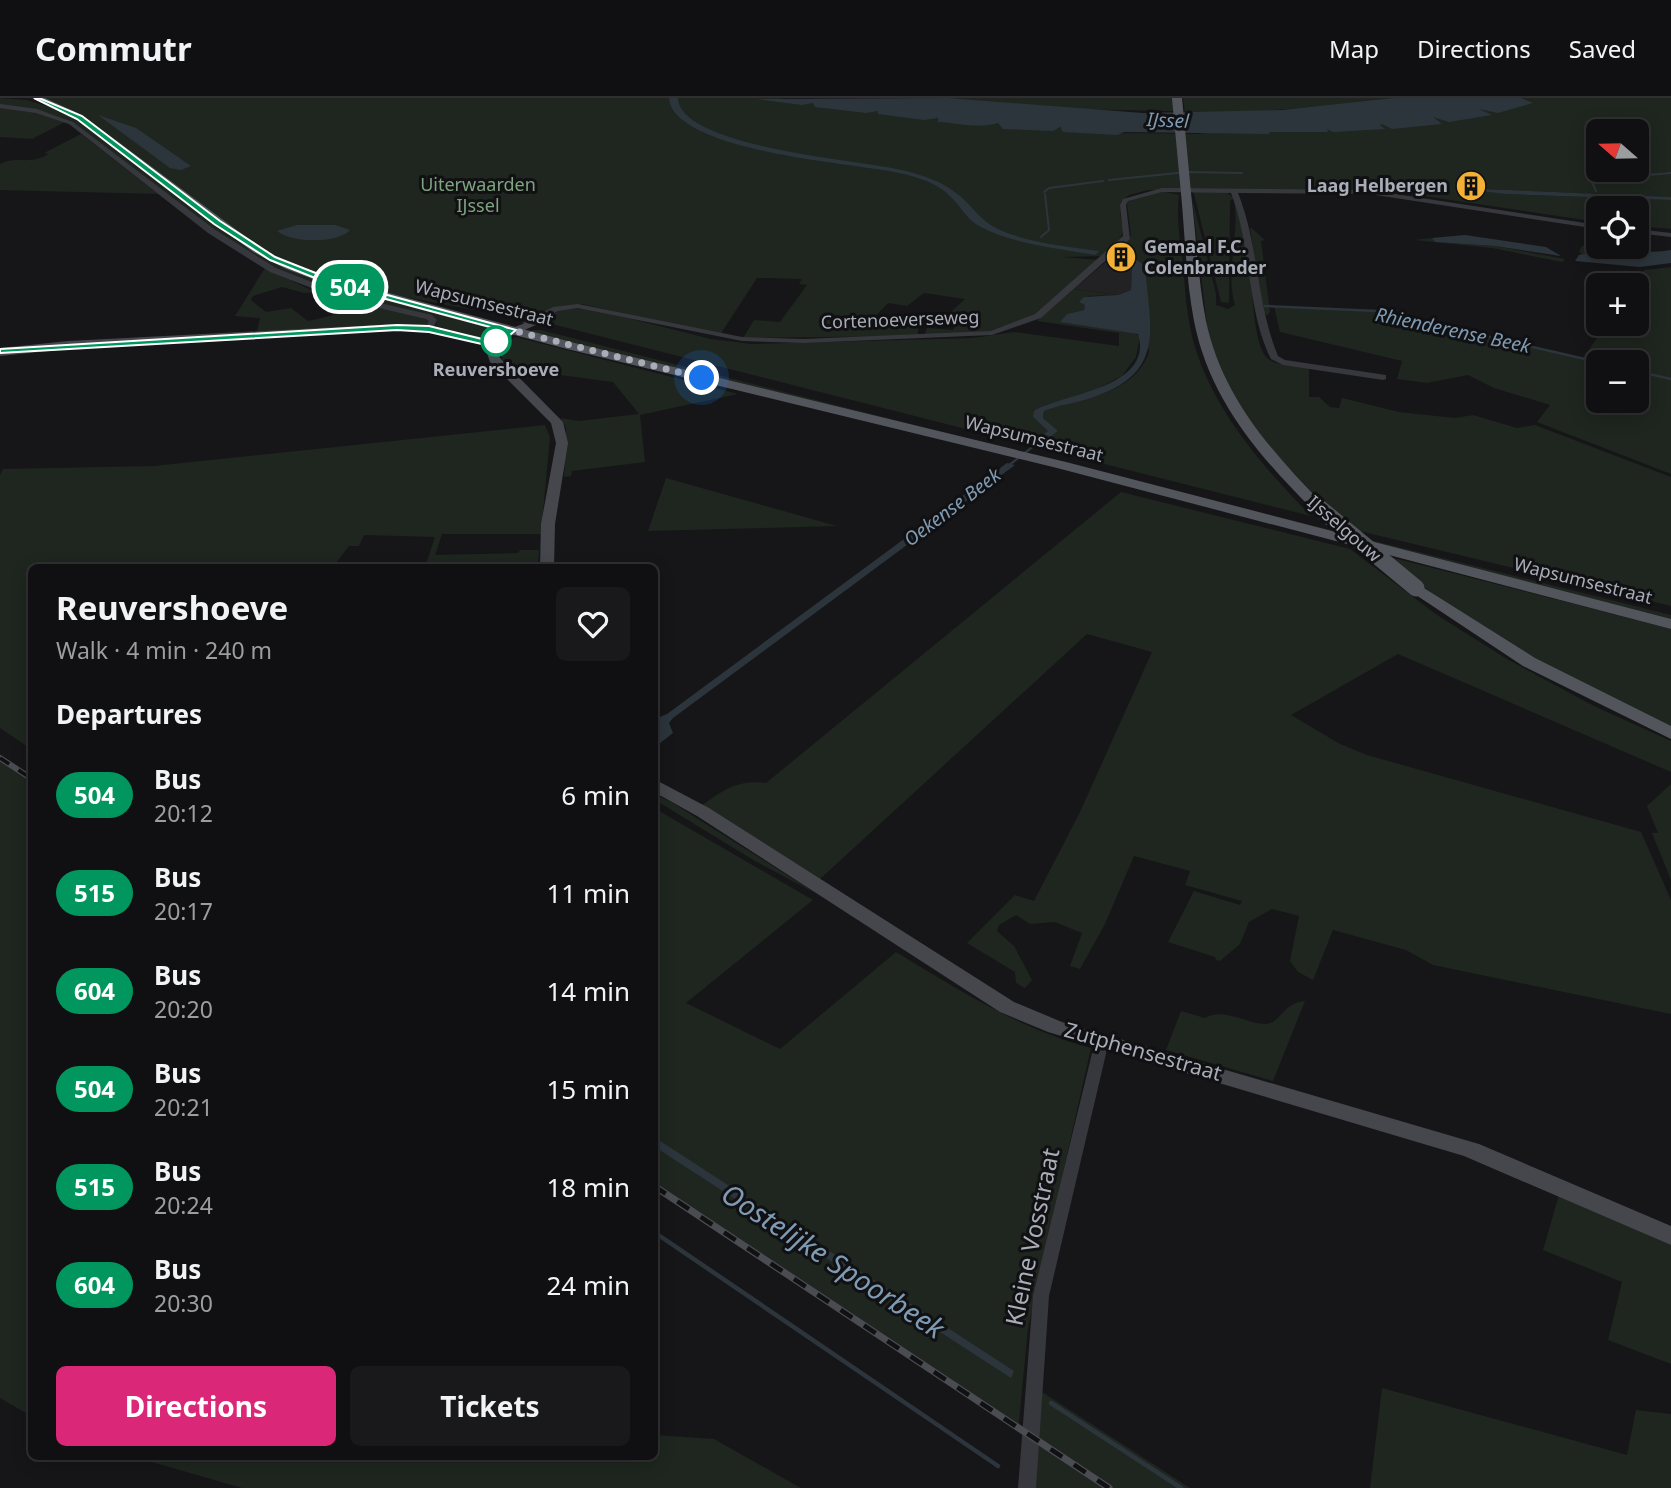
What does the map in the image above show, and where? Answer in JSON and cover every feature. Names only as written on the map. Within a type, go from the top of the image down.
[{"type":"main road","name":"Wapsumsestraat","points":[[22,98],[54,104]]},
{"type":"main road","name":"Wapsumsestraat","points":[[37,98],[69,111],[257,250],[308,274],[517,329],[1671,613]]},
{"type":"main road","name":"IJsselgouw","points":[[1177,98],[1199,310],[1209,358],[1222,388],[1253,435],[1317,506],[1416,588],[1529,662],[1671,733]]},
{"type":"main road","name":"Wapsumsestraat","points":[[1022,453],[1671,624]]},
{"type":"street","points":[[0,106],[37,111],[71,123],[211,231],[272,270],[343,298],[429,317],[433,320],[429,329]]},
{"type":"street","name":"Cortenoeverseweg","points":[[517,329],[556,309],[584,306],[704,334],[763,340],[992,333],[1026,323],[1038,316],[1119,245],[1129,233],[1123,205],[1127,198],[1162,190],[1342,191],[1405,195],[1586,225]]},
{"type":"street","points":[[1233,190],[1251,242],[1261,320],[1274,357],[1283,362],[1383,377]]},
{"type":"street","points":[[1649,232],[1671,235]]},
{"type":"street","points":[[0,352],[68,345],[380,328],[517,329]]},
{"type":"street","points":[[517,329],[494,359],[557,422],[561,432],[562,443],[548,524],[547,564]]},
{"type":"street","name":"Zutphensestraat","points":[[658,786],[703,812],[1007,1007],[1055,1027],[1471,1150],[1671,1236]]},
{"type":"street","name":"Kleine Vosstraat","points":[[1027,1488],[1041,1296],[1102,1041]]},
{"type":"shaded area","points":[[1115,254],[1133,257],[1131,290],[1118,295],[1074,289]]},
{"type":"green space","points":[[0,98],[27,100],[69,113],[229,235],[276,263],[503,331],[492,340],[435,328],[437,321],[433,317],[352,298],[282,272],[214,230],[68,120],[39,110],[0,105]]},
{"type":"green space","name":"Uiterwaarden IJssel","points":[[41,98],[778,98],[933,118],[1121,133],[1197,134],[1479,108],[1522,98],[1671,98],[1671,197],[1482,189],[1505,194],[1586,197],[1586,220],[1431,197],[1371,192],[1148,190],[1129,195],[1121,202],[1122,234],[1103,256],[1062,257],[1099,260],[1035,314],[993,331],[924,336],[927,328],[953,330],[955,326],[938,324],[965,299],[924,293],[907,306],[888,303],[868,324],[918,327],[918,336],[743,338],[754,320],[780,322],[807,285],[799,284],[802,279],[757,278],[720,335],[582,304],[522,319],[373,291],[304,270],[253,244],[81,116]]},
{"type":"green space","points":[[931,98],[1173,98],[1174,111],[1064,109]]},
{"type":"green space","points":[[1183,98],[1398,98],[1292,109],[1185,113]]},
{"type":"green space","points":[[0,107],[40,112],[65,122],[32,139],[0,137]]},
{"type":"green space","points":[[81,134],[158,194],[0,190],[0,164],[12,160],[42,158],[49,154],[44,153]]},
{"type":"green space","points":[[1193,190],[1226,192],[1234,198],[1230,201],[1229,303],[1221,302]]},
{"type":"green space","points":[[1161,191],[1179,195],[1179,229],[1188,314],[1194,344],[1203,369],[1242,437],[1275,478],[1311,516],[1037,447],[1058,431],[1043,418],[1044,411],[1105,393],[1119,386],[1132,378],[1149,352],[1133,257],[1115,254],[1131,236],[1127,203],[1130,199]]},
{"type":"green space","points":[[1192,198],[1216,294],[1216,305],[1228,309],[1235,305],[1231,280],[1234,201],[1246,237],[1255,321],[1262,350],[1267,358],[1276,363],[1309,367],[1309,397],[1319,397],[1330,407],[1339,408],[1342,398],[1399,412],[1455,418],[1473,415],[1517,428],[1535,425],[1671,477],[1671,606],[1347,528],[1266,445],[1227,386],[1209,343]]},
{"type":"green space","name":"Uiterwaarden IJssel","points":[[1649,199],[1671,200],[1671,229],[1649,227]]},
{"type":"green space","points":[[1250,227],[1265,240],[1261,241],[1270,312],[1267,316],[1262,310]]},
{"type":"green space","points":[[1432,238],[1436,242],[1495,246],[1565,259],[1562,262],[1492,248],[1414,240]]},
{"type":"green space","points":[[1582,246],[1586,246],[1586,255],[1579,251]]},
{"type":"green space","points":[[1671,267],[1671,474],[1537,422],[1550,405],[1494,388],[1468,375],[1427,383],[1397,379],[1402,361],[1280,332],[1274,306],[1378,311],[1583,358],[1586,354],[1586,413],[1649,413],[1649,350],[1589,350],[1599,336],[1649,336],[1649,273],[1642,273],[1644,270]]},
{"type":"green space","points":[[265,268],[315,292],[304,293],[282,287],[253,296],[251,300],[266,312],[291,308],[308,321],[338,314],[332,309],[356,302],[429,319],[429,325],[256,335],[260,318],[235,316]]},
{"type":"green space","points":[[1074,289],[1117,295],[1088,296],[1084,310],[1067,314],[1061,322],[1134,333],[1140,336],[1136,357],[1122,376],[1091,392],[1045,405],[1033,417],[1048,431],[1029,445],[540,321],[561,309],[588,308],[711,339],[752,344],[973,338],[1014,332],[1119,346],[1119,333],[1037,321]]},
{"type":"green space","points":[[541,330],[1017,451],[530,332]]},
{"type":"green space","points":[[516,337],[738,394],[640,415],[645,462],[572,471],[571,476],[564,477],[566,428],[561,418],[579,421],[639,414],[613,382],[560,375],[519,379],[504,363],[501,354],[503,343]]},
{"type":"green space","points":[[545,425],[550,437],[541,534],[442,534],[435,555],[539,550],[538,564],[426,564],[435,537],[364,535],[359,546],[349,546],[335,564],[28,564],[28,747],[0,728],[0,475],[3,469],[154,466]]},
{"type":"green space","points":[[666,478],[837,526],[648,531]]},
{"type":"green space","points":[[1121,492],[1350,549],[1437,615],[1507,659],[1594,706],[1671,741],[1671,772],[1398,654],[1291,715],[1340,744],[1367,755],[1641,832],[1671,900],[1671,1014],[1433,965],[1406,950],[1333,930],[1313,980],[1298,972],[1290,961],[1299,916],[1272,909],[1249,922],[1240,944],[1220,961],[1216,960],[1215,957],[1168,942],[1194,891],[1240,905],[1242,901],[1185,885],[1190,871],[1134,856],[1105,924],[1080,969],[1070,966],[1082,933],[1055,922],[1030,924],[1016,915],[999,925],[997,931],[1014,946],[1032,980],[1025,988],[1016,983],[1015,972],[967,943],[1015,895],[1034,901],[1080,812],[1152,652],[1087,634],[820,879],[702,805],[739,784],[766,783]]},
{"type":"green space","points":[[1178,492],[1671,615],[1671,621]]},
{"type":"green space","points":[[1382,555],[1671,629],[1671,730],[1521,651],[1450,605]]},
{"type":"green space","points":[[0,756],[28,774],[28,1414],[0,1398]]},
{"type":"green space","points":[[1671,784],[1671,880],[1652,833],[1658,833],[1647,806]]},
{"type":"green space","points":[[658,796],[817,894],[755,861],[658,802]]},
{"type":"green space","points":[[658,810],[813,900],[686,1003],[780,1049],[896,952],[1014,1019],[1091,1048],[1028,1328],[1018,1432],[658,1191]]},
{"type":"green space","points":[[1305,1001],[1273,1081],[1166,1050],[1181,1011],[1205,1018],[1219,1014],[1264,1024],[1274,1021],[1292,1005]]},
{"type":"green space","points":[[1559,1195],[1671,1245],[1671,1364],[1608,1340],[1622,1282],[1543,1250]]},
{"type":"green space","points":[[1036,1388],[1190,1488],[1034,1488]]},
{"type":"green space","points":[[1382,1388],[1627,1455],[1636,1410],[1671,1414],[1671,1488],[1370,1488]]},
{"type":"green space","points":[[658,1435],[714,1439],[801,1488],[242,1488],[145,1460],[658,1460]]},
{"type":"water","points":[[669,98],[678,98],[684,113],[702,126],[727,136],[788,152],[913,173],[949,188],[996,228],[1046,243],[1099,251],[1095,255],[1051,248],[994,233],[972,221],[942,190],[909,175],[784,155],[721,139],[695,128],[677,114]]},
{"type":"water","name":"IJssel","points":[[947,98],[1143,113],[1282,110],[1394,98],[1521,98],[1533,103],[1498,113],[1479,109],[1492,115],[1449,122],[1433,117],[1442,124],[1392,129],[1382,124],[1380,125],[1385,129],[1333,132],[1327,129],[1328,132],[1269,134],[1124,132],[1117,135],[1063,132],[1060,127],[1053,131],[1003,129],[998,123],[968,125],[938,122],[938,118],[924,120],[878,114],[878,111],[866,113],[815,107],[813,103],[802,105],[756,99]]},
{"type":"water","points":[[98,115],[136,128],[191,166],[181,170],[170,168]]},
{"type":"water","points":[[1482,189],[1647,196],[1586,197],[1474,190]]},
{"type":"water","points":[[1649,196],[1671,197],[1671,200],[1649,199]]},
{"type":"water","points":[[297,225],[335,225],[350,230],[344,235],[325,240],[303,240],[277,231]]},
{"type":"water","points":[[1465,235],[1546,247],[1561,256],[1495,246],[1435,242],[1432,238]]},
{"type":"water","points":[[1671,250],[1671,263],[1640,267],[1575,261],[1579,255],[1586,254],[1586,259],[1649,259],[1649,252]]},
{"type":"water","points":[[1133,257],[1145,266],[1150,329],[1143,362],[1132,376],[1115,388],[1091,398],[1044,411],[1043,418],[1058,431],[1037,447],[1029,445],[1048,431],[1033,417],[1034,411],[1102,387],[1132,367],[1139,352],[1138,334],[1060,322],[1067,314],[1084,310],[1085,305],[1079,302],[1084,297],[1118,295],[1131,290],[1132,266],[1127,260]]},
{"type":"water","points":[[1007,463],[1015,465],[673,718],[669,723],[673,733],[658,745],[658,718],[667,714]]},
{"type":"water","points":[[658,1140],[1014,1371],[1011,1378],[658,1149]]},
{"type":"waterway","points":[[1109,180],[1187,172],[1242,173]]},
{"type":"waterway","points":[[1596,191],[1592,182],[1600,179],[1671,173]]},
{"type":"waterway","points":[[1044,192],[1049,188],[1103,181]]},
{"type":"waterway","points":[[1041,237],[1049,230],[1045,194]]},
{"type":"waterway","name":"Rhienderense Beek","points":[[1265,306],[1377,311],[1586,359]]},
{"type":"waterway","name":"Rhienderense Beek","points":[[1649,374],[1671,379]]},
{"type":"waterway","name":"Oekense Beek","points":[[1008,466],[1035,445]]},
{"type":"waterway","points":[[658,1235],[998,1466]]},
{"type":"waterway","name":"Oostelijke Spoorbeek","points":[[1051,1403],[1181,1488]]},
{"type":"railway","points":[[0,758],[28,776]]},
{"type":"railway","points":[[658,1189],[1109,1488]]},
{"type":"bus line","name":"504","points":[[0,351],[397,327],[429,329],[486,342],[497,341],[512,330],[359,290],[290,267],[243,241],[79,117],[62,107],[37,98]]},
{"type":"place","name":"Laag Helbergen","points":[[1471,186]]},
{"type":"place","name":"Gemaal F.C. Colenbrander","points":[[1121,257]]},
{"type":"place","name":"Reuvershoeve","points":[[496,341]]},
{"type":"route","points":[[496,341],[519,332],[702,378]]}]
